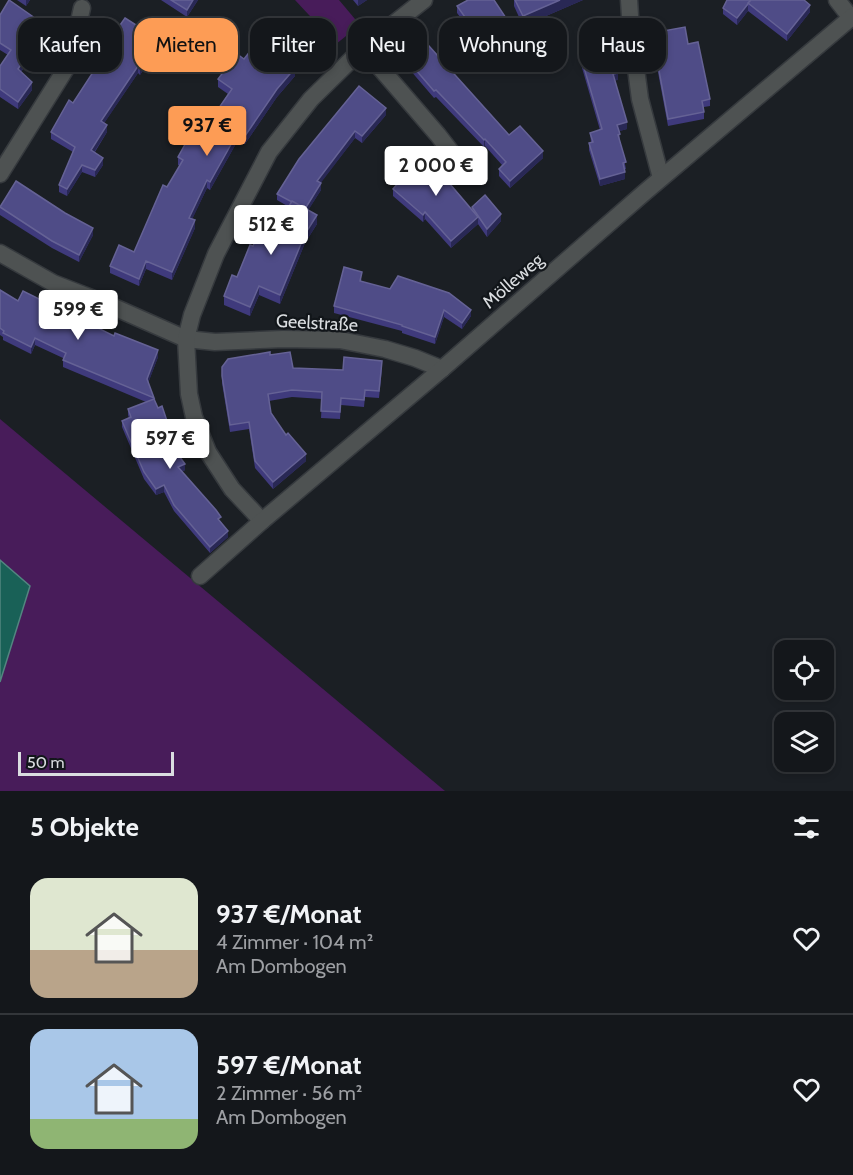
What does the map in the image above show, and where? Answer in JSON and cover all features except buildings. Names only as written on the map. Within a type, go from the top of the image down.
[{"type":"street","points":[[401,18],[424,0]]},
{"type":"street","points":[[629,0],[640,99],[661,178]]},
{"type":"street","points":[[837,0],[852,17]]},
{"type":"street","points":[[0,174],[69,62],[82,8]]},
{"type":"street","name":"Mölleweg","points":[[200,576],[661,178],[852,17]]},
{"type":"street","points":[[262,521],[232,489],[208,452],[194,417],[186,339],[192,315],[216,254],[269,152],[311,99],[348,63]]},
{"type":"street","points":[[384,72],[458,161]]},
{"type":"street","name":"Geelstraße","points":[[0,253],[53,283],[186,339],[215,342],[283,339],[340,340],[385,349],[442,369]]},
{"type":"shaded area","points":[[295,0],[339,0],[354,18],[348,18],[348,34],[336,44],[336,18],[312,18]]},
{"type":"shaded area","points":[[0,419],[445,791],[0,791]]},
{"type":"shaded area","points":[[0,560],[30,586],[0,682]]}]
